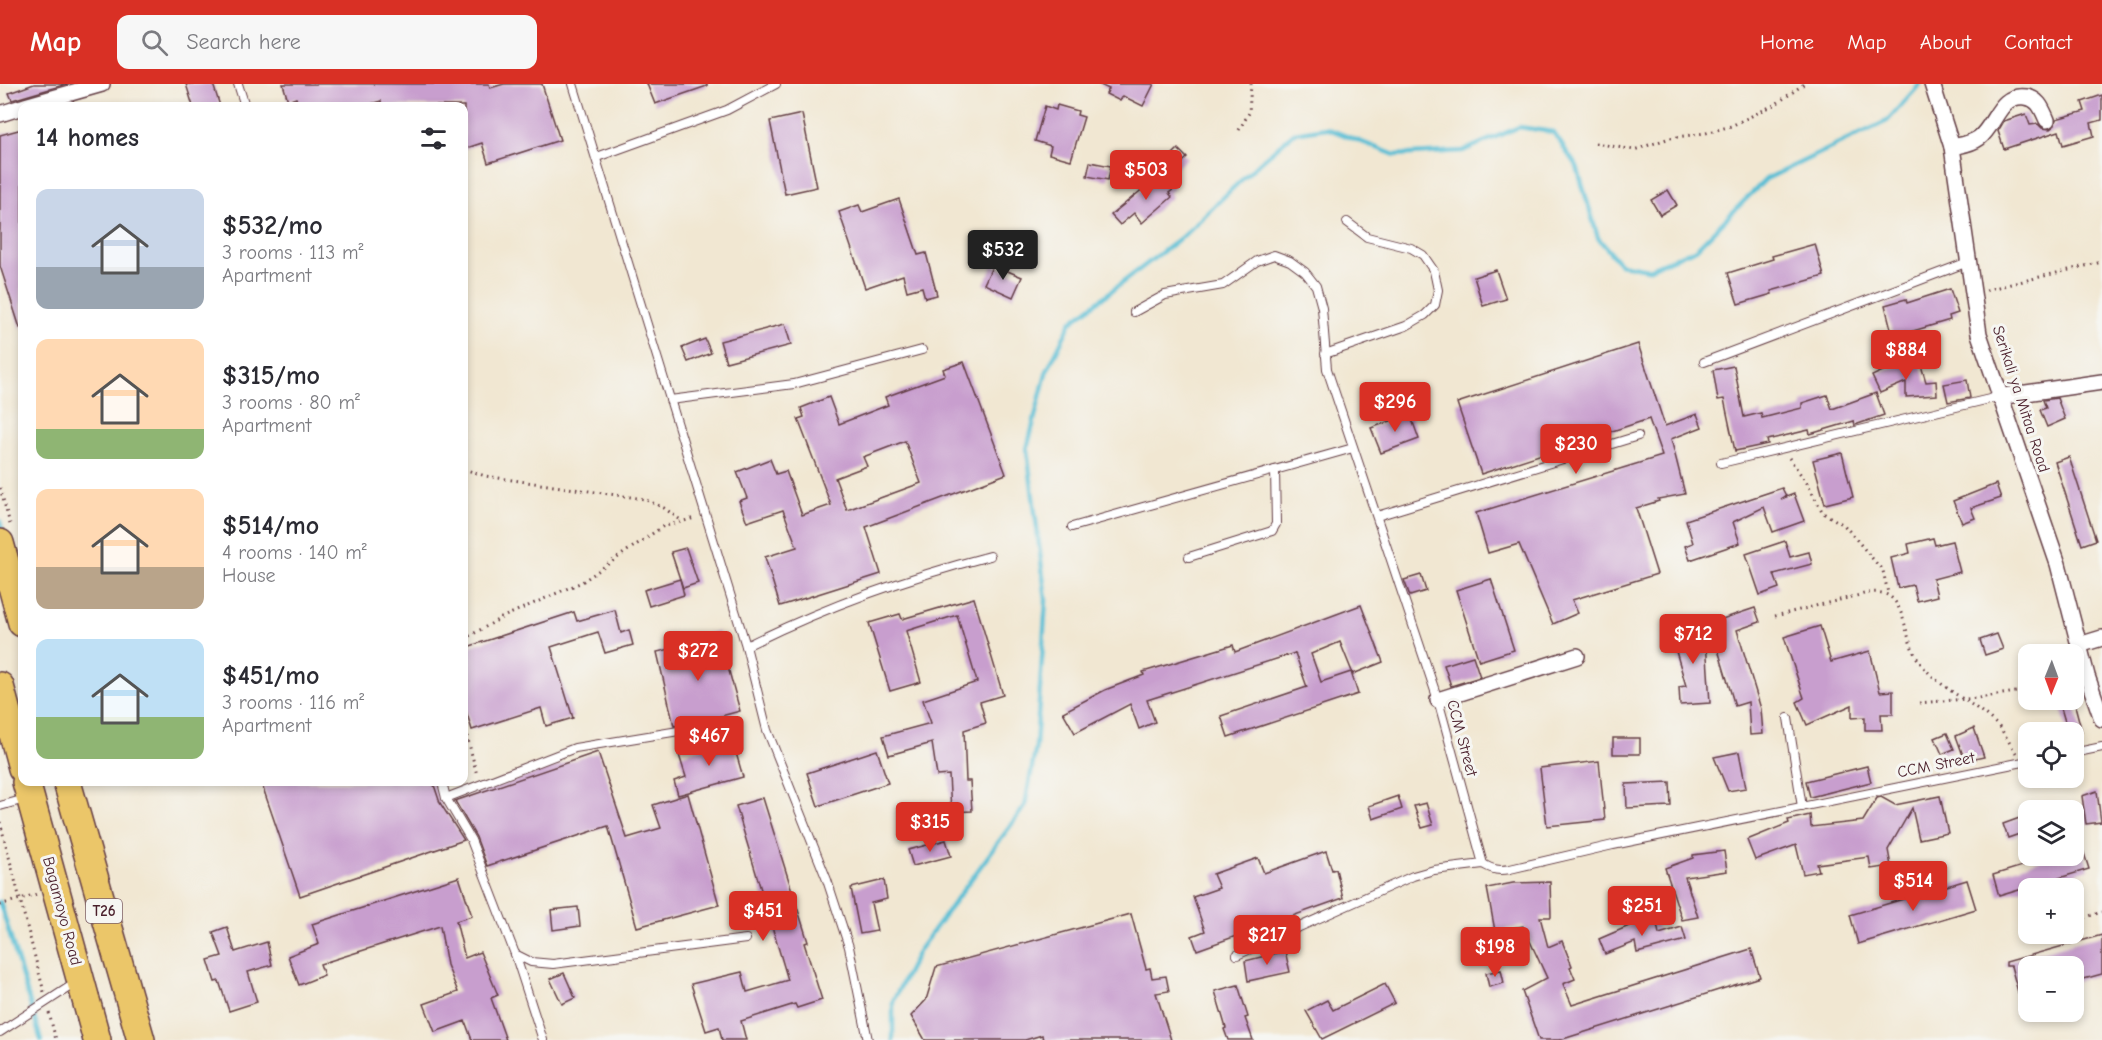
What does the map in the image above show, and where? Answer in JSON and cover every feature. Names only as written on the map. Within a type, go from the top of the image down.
[{"type":"highway","points":[[0,543],[18,608]]},
{"type":"highway","points":[[0,686],[18,753]]},
{"type":"highway","name":"T26","points":[[69,786],[141,1040]]},
{"type":"highway","name":"Bagamoyo Road","points":[[28,790],[97,1040]]},
{"type":"street","points":[[41,102],[102,84]]},
{"type":"street","name":"Serikali ya Mitaa Road","points":[[1932,85],[1952,147],[1979,334],[1998,397],[2058,564],[2079,644]]},
{"type":"street","points":[[1952,147],[1968,144],[1979,138],[1989,128],[2001,107],[2009,100],[2019,96],[2031,98],[2040,104],[2047,120]]},
{"type":"street","points":[[0,114],[18,109]]},
{"type":"street","points":[[1998,397],[2102,382]]},
{"type":"street","points":[[2082,644],[2102,638]]},
{"type":"street","points":[[1438,700],[1577,656]]},
{"type":"street","name":"Serikali ya Mitaa Road","points":[[2084,661],[2102,719]]},
{"type":"lane","points":[[238,84],[244,102]]},
{"type":"lane","points":[[573,84],[746,646],[768,730],[827,880],[849,947],[868,1040]]},
{"type":"lane","points":[[597,157],[727,110],[776,84]]},
{"type":"lane","points":[[1325,354],[1406,326],[1425,315],[1435,305],[1438,290],[1434,271],[1423,255],[1411,248],[1367,237],[1347,222]]},
{"type":"lane","name":"CCM Street","points":[[1134,312],[1165,296],[1223,285],[1266,256],[1282,257],[1305,272],[1316,286],[1322,308],[1327,369],[1438,700],[1483,864],[1498,871],[2018,762]]},
{"type":"lane","points":[[1704,362],[1968,262]]},
{"type":"lane","points":[[670,399],[794,384],[922,350]]},
{"type":"lane","points":[[1721,463],[1998,397]]},
{"type":"lane","points":[[1377,516],[1638,436]]},
{"type":"lane","points":[[1072,527],[1353,448]]},
{"type":"lane","points":[[1189,557],[1272,531],[1276,524],[1275,470]]},
{"type":"lane","points":[[746,646],[807,615],[876,589],[990,556]]},
{"type":"lane","points":[[1788,718],[1802,807]]},
{"type":"lane","points":[[446,798],[575,748],[697,728]]},
{"type":"lane","points":[[2084,751],[2102,747]]},
{"type":"lane","points":[[443,786],[446,798],[471,840],[515,954],[543,1040]]},
{"type":"lane","points":[[0,806],[28,790]]},
{"type":"lane","points":[[1237,955],[1413,876],[1434,870],[1483,864]]},
{"type":"lane","points":[[515,954],[531,962],[553,964],[746,939]]},
{"type":"lane","points":[[0,1032],[81,980]]},
{"type":"path","points":[[1239,130],[1249,112],[1251,84]]},
{"type":"path","points":[[1595,142],[1634,150],[1671,138],[1706,133],[1731,126],[1776,104],[1804,84]]},
{"type":"path","points":[[1973,293],[2102,262]]},
{"type":"path","points":[[1782,449],[1807,483],[1823,513],[1844,525],[1883,571],[1888,593]]},
{"type":"path","points":[[468,470],[485,476],[644,499],[664,508],[682,521]]},
{"type":"path","points":[[468,637],[503,617],[582,582],[662,527],[706,516]]},
{"type":"path","points":[[1775,616],[1868,593],[1880,591],[1888,593],[1897,602],[1918,660],[1935,678],[1995,722],[2018,752]]},
{"type":"path","points":[[1919,703],[2018,691]]},
{"type":"path","points":[[468,740],[479,785]]},
{"type":"path","points":[[0,822],[56,1040]]},
{"type":"path","points":[[0,905],[56,888]]},
{"type":"path","points":[[2084,918],[2102,912]]},
{"type":"building","points":[[34,84],[67,84],[12,100],[9,93]]},
{"type":"building","points":[[186,84],[213,84],[219,102],[192,102]]},
{"type":"building","points":[[283,84],[489,84],[490,88],[504,84],[542,84],[560,140],[488,163],[482,143],[468,148],[468,102],[298,102],[296,98],[288,101]]},
{"type":"building","points":[[647,84],[707,84],[707,86],[655,104]]},
{"type":"building","points":[[1098,84],[1154,84],[1143,106],[1123,96],[1120,101],[1106,94],[1109,89]]},
{"type":"building","points":[[2102,95],[2102,120],[2091,123],[2094,136],[2063,145],[2059,131],[2004,149],[1998,131],[2004,121],[2026,114],[2030,125],[2038,124],[2042,128],[2050,129],[2055,125],[2056,119],[2085,111],[2082,102]]},
{"type":"building","points":[[1057,105],[1078,111],[1077,115],[1084,117],[1071,160],[1049,154],[1051,146],[1035,141],[1045,106],[1056,110]]},
{"type":"building","points":[[802,114],[817,187],[785,194],[770,121]]},
{"type":"building","points":[[18,130],[18,322],[0,266],[0,135]]},
{"type":"building","points":[[1178,149],[1187,158],[1175,169],[1167,160]]},
{"type":"building","points":[[1090,162],[1111,166],[1108,180],[1087,176]]},
{"type":"building","points":[[1161,174],[1174,189],[1169,193],[1172,197],[1142,223],[1134,213],[1120,225],[1111,215]]},
{"type":"building","points":[[1668,190],[1677,205],[1660,215],[1651,200]]},
{"type":"building","points":[[899,199],[918,255],[926,253],[937,295],[925,298],[922,287],[907,291],[903,275],[865,288],[839,212],[859,205],[862,212]]},
{"type":"building","points":[[1815,244],[1824,276],[1771,291],[1772,294],[1738,304],[1728,273],[1773,259],[1772,256]]},
{"type":"building","points":[[993,265],[1022,277],[1013,297],[984,284]]},
{"type":"building","points":[[1496,270],[1506,299],[1483,306],[1474,277]]},
{"type":"building","points":[[1950,289],[1958,313],[1949,316],[1950,320],[1893,337],[1885,305],[1906,299],[1907,303]]},
{"type":"building","points":[[785,324],[791,345],[726,362],[720,341]]},
{"type":"building","points":[[705,339],[711,353],[688,362],[682,348]]},
{"type":"building","points":[[1638,344],[1665,426],[1697,414],[1702,427],[1671,439],[1685,494],[1658,499],[1659,501],[1636,508],[1657,574],[1572,600],[1578,613],[1553,624],[1519,544],[1488,553],[1476,513],[1662,456],[1649,419],[1481,474],[1457,403]]},
{"type":"building","points":[[964,362],[1006,474],[866,527],[881,574],[780,606],[765,557],[797,547],[783,510],[747,522],[739,501],[747,498],[737,472],[770,459],[776,474],[786,471],[802,515],[831,505],[798,419],[804,417],[801,408],[829,397],[839,424],[888,405],[885,397],[945,375],[943,369]],"holes":[[[905,441],[921,483],[847,510],[835,478],[867,466],[863,457]]]},
{"type":"building","points":[[1920,362],[1926,382],[1936,381],[1937,395],[1906,397],[1906,382],[1880,393],[1872,376],[1887,369]]},
{"type":"building","points":[[1734,366],[1744,417],[1761,413],[1762,418],[1802,408],[1802,403],[1827,395],[1832,409],[1876,393],[1884,415],[1855,425],[1854,421],[1810,434],[1809,430],[1767,440],[1768,444],[1735,451],[1724,399],[1718,400],[1713,370]]},
{"type":"building","points":[[1967,380],[1970,398],[1948,402],[1944,384]]},
{"type":"building","points":[[2057,398],[2065,419],[2047,427],[2040,410],[2046,408],[2043,400]]},
{"type":"building","points":[[1410,414],[1419,439],[1381,453],[1371,428]]},
{"type":"building","points":[[1842,453],[1853,497],[1825,504],[1813,460]]},
{"type":"building","points":[[2069,457],[2096,540],[2082,545],[2055,462]]},
{"type":"building","points":[[1996,484],[2001,498],[1971,508],[1975,518],[1962,523],[1953,501]]},
{"type":"building","points":[[1782,488],[1786,496],[1781,499],[1794,494],[1804,521],[1773,532],[1764,507],[1733,522],[1740,543],[1690,560],[1685,546],[1693,543],[1686,520]]},
{"type":"building","points":[[1933,538],[1935,545],[1952,541],[1960,572],[1933,579],[1937,596],[1917,601],[1913,585],[1898,588],[1891,558],[1910,553],[1908,544]]},
{"type":"building","points":[[1785,541],[1790,557],[1809,552],[1812,564],[1774,574],[1779,588],[1760,595],[1746,554]]},
{"type":"building","points":[[686,548],[698,583],[683,588],[671,552]]},
{"type":"building","points":[[1421,575],[1426,591],[1410,596],[1404,580]]},
{"type":"building","points":[[680,579],[684,595],[649,606],[644,590]]},
{"type":"building","points":[[1491,579],[1514,650],[1479,661],[1456,590]]},
{"type":"building","points":[[974,598],[1003,695],[980,702],[986,723],[964,730],[966,781],[970,781],[972,811],[951,812],[949,775],[937,776],[932,743],[889,755],[883,736],[931,723],[923,700],[977,682],[957,615],[906,631],[921,682],[890,691],[869,623],[900,614],[902,619]]},
{"type":"building","points":[[1361,605],[1383,662],[1353,674],[1340,642],[1311,654],[1321,682],[1351,672],[1358,694],[1228,737],[1221,716],[1307,687],[1295,653],[1147,700],[1155,722],[1139,729],[1130,704],[1075,733],[1063,712],[1105,690],[1144,675],[1143,672],[1233,645],[1235,652]]},
{"type":"building","points":[[1755,608],[1760,622],[1737,630],[1761,709],[1763,734],[1750,735],[1748,702],[1735,706],[1710,623]]},
{"type":"building","points":[[615,610],[621,633],[629,630],[633,645],[605,653],[598,632],[551,647],[573,718],[546,726],[541,708],[472,730],[468,717],[468,647],[574,612],[577,621]]},
{"type":"building","points":[[1705,625],[1710,703],[1680,705],[1679,687],[1686,686],[1671,634]]},
{"type":"building","points":[[1820,626],[1831,662],[1870,651],[1880,692],[1893,691],[1893,714],[1881,714],[1882,730],[1865,730],[1865,717],[1852,718],[1852,705],[1807,725],[1797,702],[1804,698],[1784,637]]},
{"type":"building","points":[[718,631],[740,711],[674,726],[657,652],[706,641],[704,635]]},
{"type":"building","points":[[1997,634],[2003,649],[1985,655],[1980,640]]},
{"type":"building","points":[[1473,656],[1480,677],[1451,686],[1444,665]]},
{"type":"building","points":[[2062,710],[2076,710],[2079,722],[2065,722]]},
{"type":"building","points":[[1974,728],[1984,757],[1965,761],[1956,736]]},
{"type":"building","points":[[1947,733],[1954,749],[1942,754],[1935,738]]},
{"type":"building","points":[[1613,738],[1640,738],[1640,754],[1613,754]]},
{"type":"building","points":[[732,739],[743,777],[678,795],[674,781],[686,777],[679,755]]},
{"type":"building","points":[[877,750],[888,783],[818,806],[807,773]]},
{"type":"building","points":[[598,752],[627,838],[661,828],[653,805],[688,794],[719,905],[637,927],[608,826],[487,866],[476,837],[455,801]]},
{"type":"building","points":[[1739,752],[1746,788],[1728,791],[1714,757]]},
{"type":"building","points":[[1599,761],[1605,820],[1547,826],[1540,768]]},
{"type":"building","points":[[1867,766],[1871,782],[1810,797],[1806,781]]},
{"type":"building","points":[[1670,782],[1671,806],[1627,808],[1626,784]]},
{"type":"building","points":[[262,786],[434,786],[440,803],[464,840],[300,896]]},
{"type":"building","points":[[2097,791],[2101,822],[2086,824],[2082,796]]},
{"type":"building","points":[[1398,796],[1402,809],[1373,819],[1369,806]]},
{"type":"building","points":[[1940,796],[1948,833],[1919,839],[1912,808],[1888,850],[1891,866],[1871,869],[1869,857],[1817,864],[1819,871],[1803,874],[1796,845],[1755,860],[1747,840],[1789,823],[1788,820],[1810,815],[1811,827],[1863,821],[1877,798],[1881,797],[1895,805]]},
{"type":"building","points":[[763,798],[808,942],[804,943],[822,1000],[797,1008],[795,1004],[741,1021],[746,1040],[722,1040],[719,1027],[706,1031],[691,984],[742,972],[747,992],[788,980],[736,806]]},
{"type":"building","points":[[1426,803],[1433,825],[1422,828],[1414,806]]},
{"type":"building","points":[[2018,819],[2018,834],[2008,838],[2003,824]]},
{"type":"building","points":[[946,840],[951,856],[913,866],[908,850]]},
{"type":"building","points":[[1326,851],[1332,870],[1336,869],[1343,898],[1197,950],[1192,936],[1205,931],[1193,897],[1219,888],[1213,874],[1258,858],[1264,873]]},
{"type":"building","points":[[1724,851],[1727,871],[1685,877],[1698,917],[1682,920],[1665,868],[1693,858],[1693,855]]},
{"type":"building","points":[[2084,853],[2089,869],[2059,878],[2018,878],[2018,890],[1999,896],[1993,875],[2022,866],[2084,866]]},
{"type":"building","points":[[459,877],[472,916],[456,921],[465,958],[480,952],[498,995],[491,998],[506,1040],[472,1040],[465,1021],[435,1032],[424,1004],[458,992],[447,965],[440,926],[320,964],[324,975],[299,985],[288,956],[319,944],[312,924]]},
{"type":"building","points":[[884,880],[887,899],[871,903],[877,931],[860,934],[851,888]]},
{"type":"building","points":[[1967,880],[1976,909],[1858,944],[1850,915]]},
{"type":"building","points":[[1550,882],[1551,917],[1540,917],[1548,947],[1562,941],[1572,966],[1570,967],[1575,979],[1563,984],[1572,1005],[1751,949],[1760,977],[1560,1040],[1539,1040],[1522,991],[1547,978],[1523,926],[1495,931],[1487,888],[1513,883]]},
{"type":"building","points":[[578,907],[580,926],[553,930],[551,910]]},
{"type":"building","points":[[1131,914],[1146,969],[1150,968],[1152,978],[1166,976],[1169,991],[1156,993],[1171,1040],[1043,1040],[1042,1035],[1025,1040],[925,1040],[911,1016],[926,1000],[936,967]]},
{"type":"building","points":[[1656,919],[1659,934],[1682,927],[1686,940],[1637,953],[1635,942],[1605,954],[1599,939],[1636,923]]},
{"type":"building","points":[[227,927],[235,952],[267,942],[272,965],[248,972],[257,1002],[229,1011],[219,981],[215,982],[208,960],[222,956],[213,932]]},
{"type":"building","points":[[2102,935],[2102,974],[2084,979],[2084,956],[2027,956],[2070,944],[2084,944],[2084,940]]},
{"type":"building","points":[[1285,951],[1290,972],[1248,981],[1245,961]]},
{"type":"building","points":[[2018,959],[2018,992],[2011,966],[2006,966],[2006,962]]},
{"type":"building","points":[[1501,970],[1504,983],[1489,987],[1486,973]]},
{"type":"building","points":[[564,973],[575,998],[562,1004],[550,979]]},
{"type":"building","points":[[1385,984],[1395,1003],[1322,1039],[1306,1011],[1327,1000],[1333,1010]]},
{"type":"building","points":[[1238,985],[1248,1017],[1245,1018],[1253,1040],[1228,1040],[1224,1029],[1226,1028],[1215,991]]},
{"type":"waterway","points":[[893,1040],[893,1001],[919,950],[1025,806],[1036,746],[1046,600],[1027,449],[1046,373],[1071,322],[1183,236],[1294,133],[1326,128],[1395,155],[1463,151],[1519,127],[1553,132],[1577,167],[1598,238],[1620,264],[1648,269],[1696,249],[1766,179],[1887,121],[1920,84]]},
{"type":"waterway","points":[[0,521],[4,536]]},
{"type":"waterway","points":[[0,902],[41,1040]]}]
